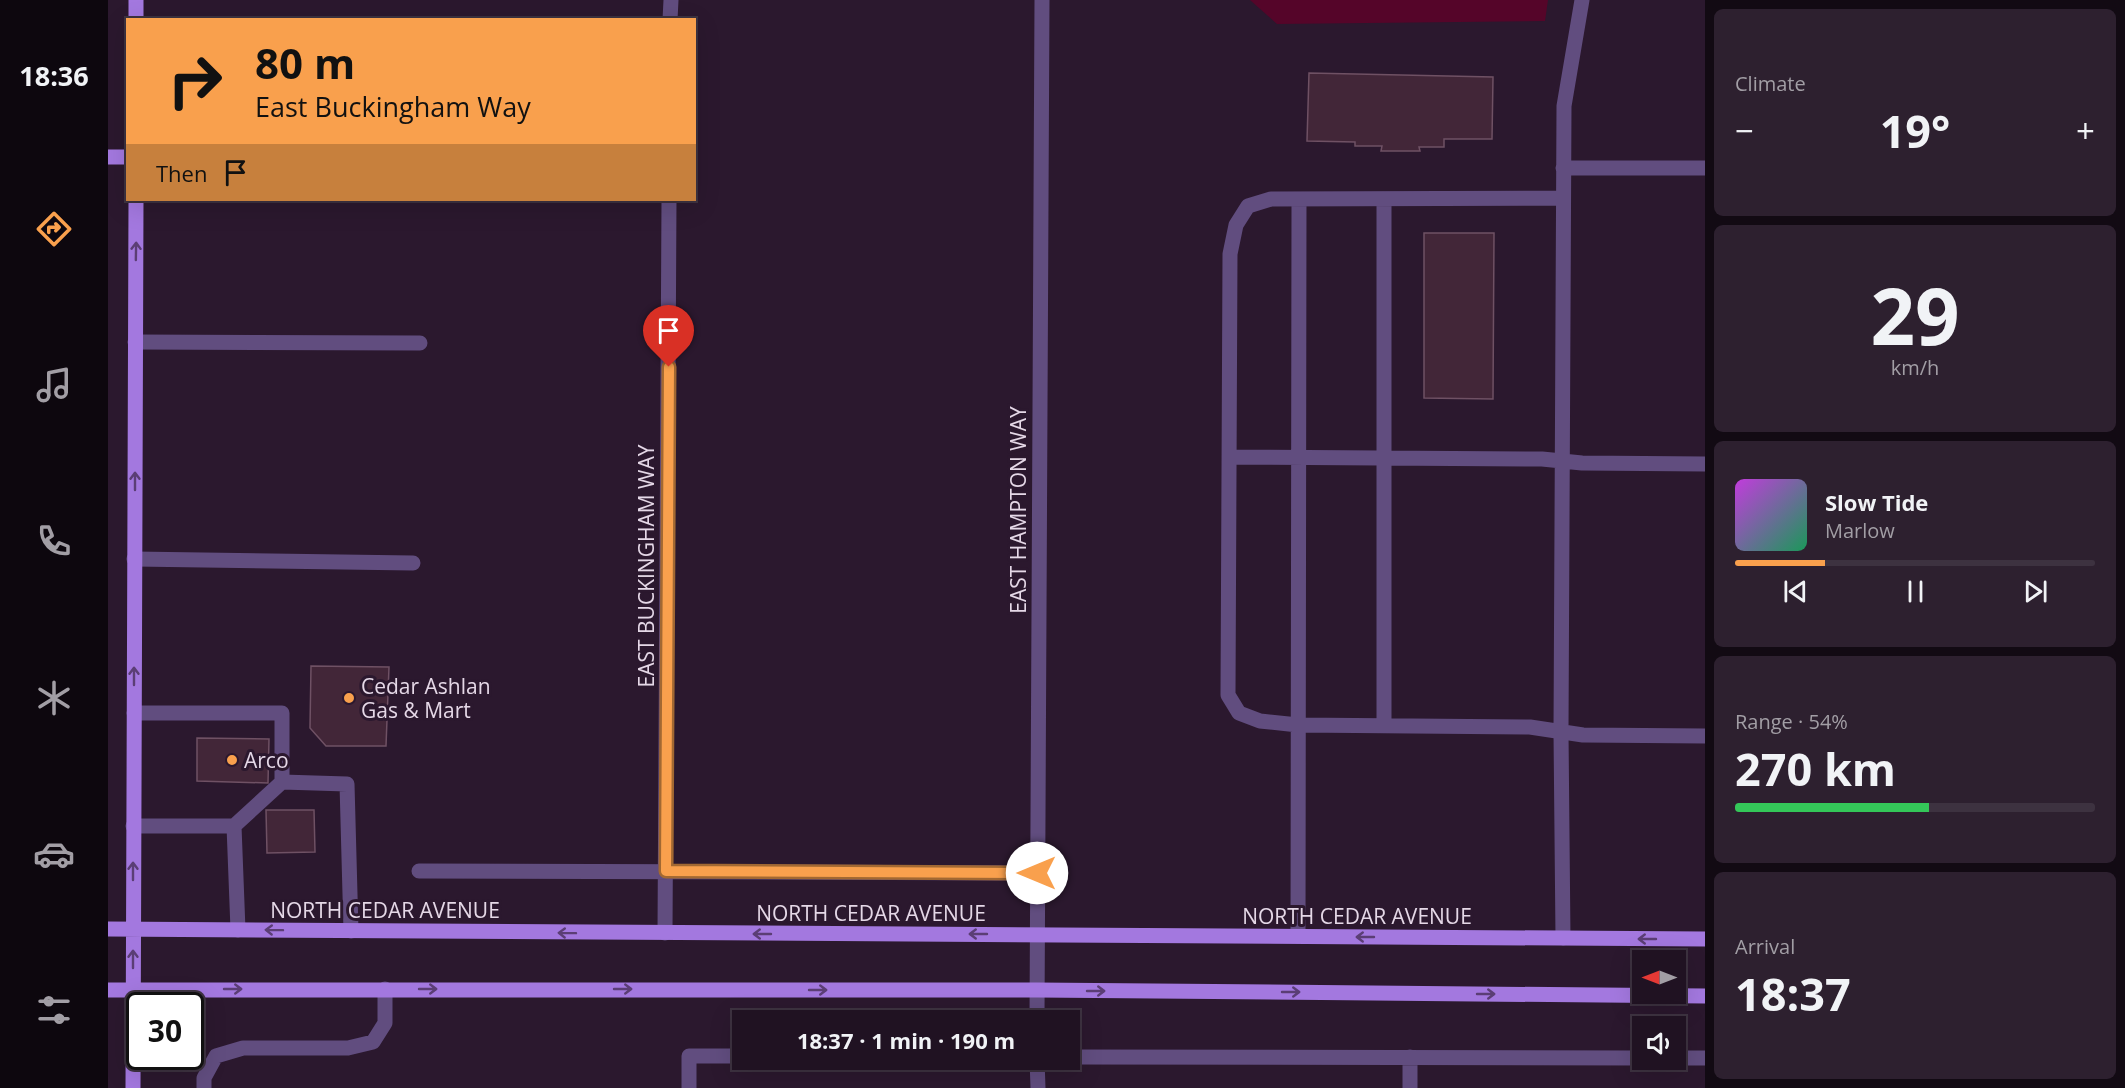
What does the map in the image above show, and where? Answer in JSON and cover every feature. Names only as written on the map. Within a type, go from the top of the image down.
[{"type":"main road","points":[[136,0],[136,18]]},
{"type":"main road","points":[[108,157],[126,157]]},
{"type":"main road","points":[[133,1088],[136,201]]},
{"type":"main road","name":"NORTH CEDAR AVENUE","points":[[108,929],[1705,939]]},
{"type":"main road","points":[[108,990],[1037,990],[1705,996]]},
{"type":"street","points":[[670,0],[670,18]]},
{"type":"street","name":"EAST HAMPTON WAY","points":[[1037,1010],[1042,0]]},
{"type":"street","points":[[1563,938],[1561,732],[1564,106],[1582,0]]},
{"type":"street","points":[[1563,168],[1705,168]]},
{"type":"street","points":[[1563,198],[1271,199],[1248,206],[1236,225],[1230,254],[1228,695],[1239,713],[1260,721],[1298,725],[1530,727],[1583,735],[1705,736]]},
{"type":"street","points":[[1298,936],[1299,199]]},
{"type":"street","points":[[1384,199],[1384,724]]},
{"type":"street","name":"EAST BUCKINGHAM WAY","points":[[665,933],[669,201]]},
{"type":"street","points":[[135,342],[420,343]]},
{"type":"street","points":[[1229,457],[1542,459],[1705,464]]},
{"type":"street","points":[[134,559],[414,563]]},
{"type":"street","points":[[134,713],[282,713],[282,782]]},
{"type":"street","points":[[133,826],[234,826],[282,782],[347,784],[351,931]]},
{"type":"street","points":[[234,826],[238,930]]},
{"type":"street","points":[[419,871],[1037,873]]},
{"type":"street","points":[[204,1088],[204,1078],[216,1056],[243,1048],[348,1048],[373,1042],[385,1023],[385,989]]},
{"type":"street","points":[[689,1088],[689,1056],[732,1056]]},
{"type":"street","points":[[1080,1057],[1632,1058]]},
{"type":"street","points":[[1410,1057],[1410,1088]]},
{"type":"street","points":[[1686,1058],[1705,1058]]},
{"type":"street","points":[[1037,1070],[1038,1088]]},
{"type":"shaded area","points":[[1250,0],[1548,0],[1545,21],[1277,24]]},
{"type":"building","points":[[1309,73],[1493,77],[1492,139],[1444,139],[1444,147],[1419,147],[1420,151],[1381,151],[1382,146],[1355,146],[1355,142],[1307,141]]},
{"type":"building","points":[[1424,233],[1494,233],[1493,399],[1424,398]]},
{"type":"building","name":"Cedar Ashlan Gas & Mart","points":[[311,666],[389,667],[386,746],[326,746],[310,728]]},
{"type":"building","name":"Arco","points":[[197,738],[269,739],[268,783],[197,781]]},
{"type":"building","name":"Arco","points":[[266,810],[314,810],[315,852],[267,853]]},
{"type":"place","name":"Cedar Ashlan Gas & Mart","points":[[349,698]]},
{"type":"place","name":"Arco","points":[[232,760]]},
{"type":"route","points":[[669,367],[666,871],[1037,873]]}]
